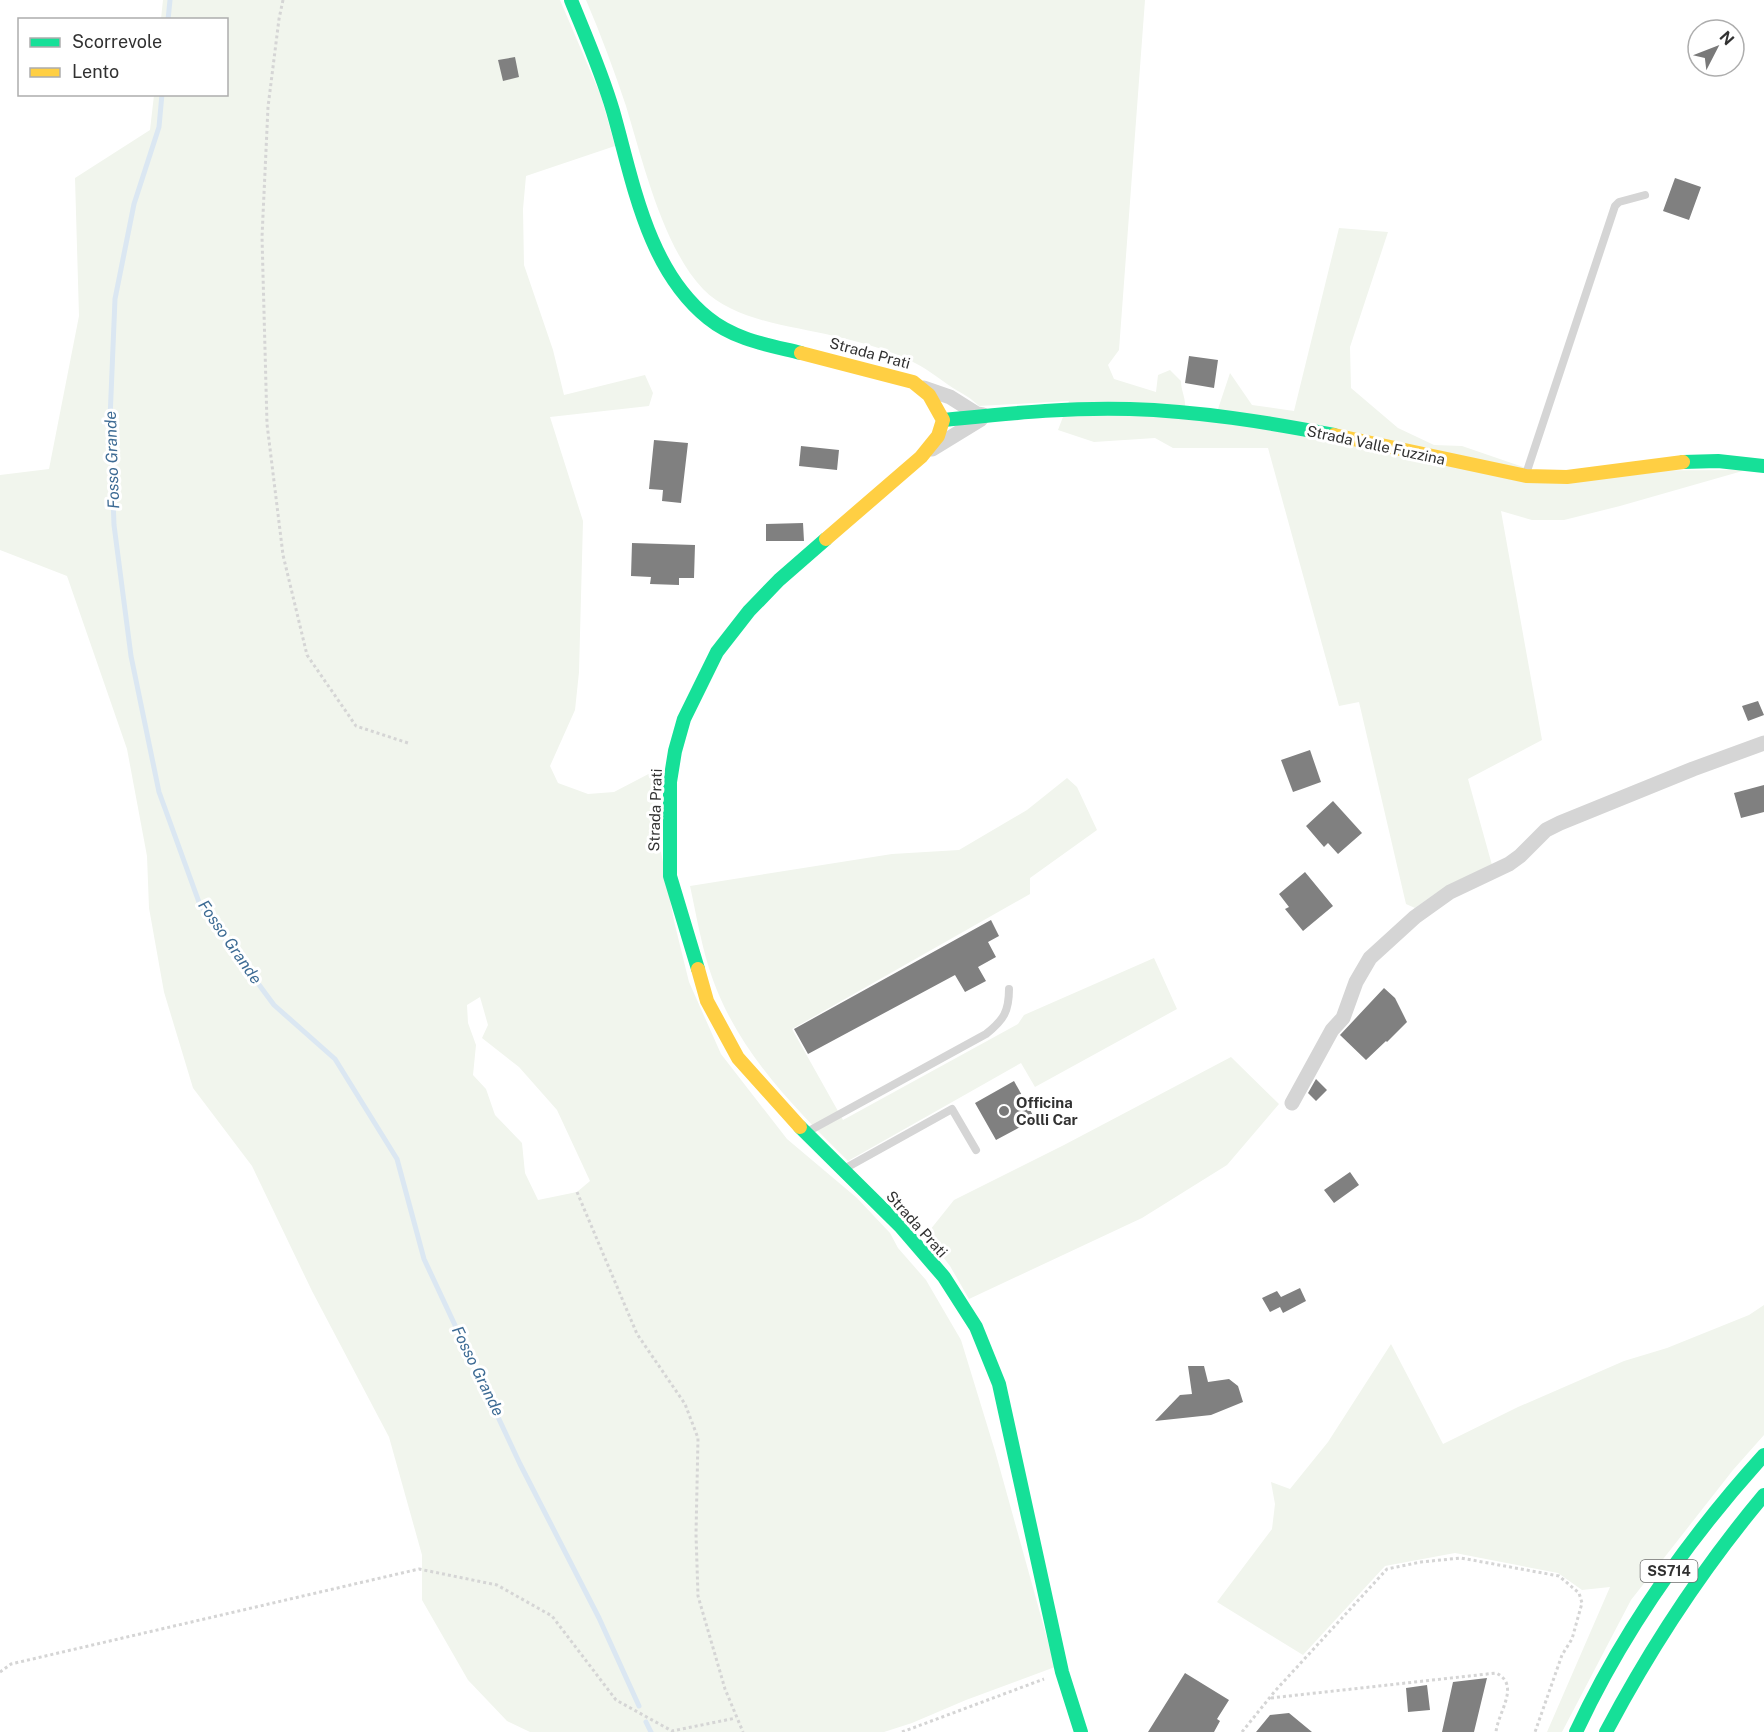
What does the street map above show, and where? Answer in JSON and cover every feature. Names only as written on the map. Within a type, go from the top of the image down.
[{"type":"main road","name":"Strada Prati","points":[[571,0],[602,76],[649,232],[662,261],[690,303],[727,332],[741,338],[896,376],[922,387],[943,420],[938,436],[921,458],[779,580],[749,611],[717,652],[684,719],[675,751],[669,782],[670,876],[707,1001],[738,1059],[785,1113],[900,1226],[944,1278],[976,1327],[999,1384],[1062,1672],[1081,1732]]},
{"type":"main road","name":"Strada Valle Fuzzina","points":[[943,420],[1068,409],[1156,410],[1260,422],[1526,476],[1551,479],[1689,461],[1727,461],[1764,466]]},
{"type":"main road","name":"SS714","points":[[1576,1732],[1605,1674],[1668,1573],[1717,1508],[1764,1455]]},
{"type":"main road","name":"SS714","points":[[1606,1732],[1652,1647],[1683,1597],[1764,1495]]},
{"type":"street","points":[[922,387],[950,397],[977,414],[986,416]]},
{"type":"street","name":"Strada Valle Fuzzina","points":[[921,458],[986,416]]},
{"type":"street","points":[[1292,1103],[1332,1030],[1343,1018],[1356,982],[1370,958],[1415,917],[1450,892],[1509,864],[1521,856],[1546,830],[1560,823],[1764,743]]},
{"type":"lane","points":[[1526,476],[1615,206],[1619,202],[1645,195]]},
{"type":"lane","points":[[806,1133],[986,1034],[1000,1023],[1009,1006],[1010,989]]},
{"type":"lane","points":[[843,1170],[952,1109],[976,1150]]},
{"type":"path","points":[[283,0],[268,107],[262,237],[267,424],[283,555],[307,655],[356,726],[408,744]]},
{"type":"path","points":[[577,1192],[637,1334],[685,1404],[698,1438],[696,1534],[698,1596],[724,1689],[743,1732]]},
{"type":"path","points":[[1242,1732],[1269,1698],[1387,1569],[1421,1562],[1461,1558],[1559,1576],[1579,1593],[1582,1603],[1572,1639],[1562,1655],[1535,1732]]},
{"type":"path","points":[[0,1672],[11,1664],[419,1569],[498,1585],[552,1616],[616,1700],[672,1731],[736,1718]]},
{"type":"path","points":[[902,1732],[1062,1672]]},
{"type":"path","points":[[1269,1698],[1496,1672],[1503,1676],[1509,1691],[1496,1732]]},
{"type":"shaded area","points":[[163,0],[560,0],[601,96],[615,146],[526,176],[523,209],[524,265],[553,350],[564,395],[645,375],[653,393],[649,406],[550,417],[583,521],[579,672],[575,710],[550,766],[558,783],[588,794],[614,792],[660,768],[658,836],[674,921],[689,982],[721,1054],[787,1139],[857,1198],[890,1233],[898,1248],[926,1280],[961,1340],[995,1451],[1055,1667],[884,1732],[530,1732],[507,1721],[468,1680],[422,1600],[422,1555],[389,1437],[312,1291],[252,1166],[193,1088],[164,992],[149,908],[147,856],[127,749],[67,576],[0,550],[0,475],[49,469],[79,316],[75,178],[150,130],[154,96],[228,96],[228,18],[161,18]],"holes":[[[480,997],[488,1025],[482,1038],[519,1067],[557,1110],[590,1181],[577,1192],[538,1200],[525,1173],[522,1143],[495,1115],[486,1089],[473,1075],[476,1045],[468,1023],[467,1005]]]},
{"type":"shaded area","points":[[586,0],[1145,0],[1119,350],[1108,365],[1114,379],[1156,392],[1158,375],[1170,370],[1181,381],[1185,408],[1216,415],[1230,373],[1252,405],[1294,411],[1339,228],[1388,232],[1350,347],[1351,388],[1398,428],[1434,445],[1462,446],[1535,471],[1746,470],[1564,520],[1532,520],[1501,511],[1542,740],[1468,779],[1492,865],[1436,893],[1415,908],[1406,904],[1359,702],[1339,706],[1268,448],[1173,448],[1155,438],[1094,442],[1058,430],[1069,401],[979,406],[906,358],[854,341],[764,321],[716,300],[703,289],[676,251],[656,203],[617,79]]},
{"type":"shaded area","points":[[1067,778],[1077,787],[1097,830],[1030,878],[1030,894],[792,1029],[843,1120],[1018,1024],[1024,1015],[1154,958],[1177,1009],[1035,1087],[1021,1063],[848,1161],[770,1078],[737,1031],[709,969],[690,886],[892,854],[959,850],[1027,810]]},
{"type":"shaded area","points":[[1231,1057],[1279,1104],[1227,1165],[1142,1218],[969,1299],[950,1266],[926,1235],[954,1200]]},
{"type":"shaded area","points":[[1764,1305],[1764,1435],[1733,1470],[1631,1600],[1562,1732],[1547,1732],[1610,1587],[1582,1590],[1558,1573],[1455,1553],[1385,1566],[1303,1655],[1217,1602],[1272,1529],[1275,1504],[1271,1482],[1290,1489],[1328,1442],[1391,1344],[1443,1444],[1518,1407],[1624,1361],[1667,1348],[1749,1315]]},
{"type":"building","points":[[515,57],[519,77],[503,81],[498,60]]},
{"type":"building","points":[[1675,178],[1701,187],[1689,220],[1663,211]]},
{"type":"building","points":[[1189,356],[1218,360],[1214,388],[1185,383]]},
{"type":"building","points":[[654,440],[688,443],[681,503],[662,501],[663,490],[649,489]]},
{"type":"building","points":[[801,446],[839,450],[837,470],[799,466]]},
{"type":"building","points":[[803,523],[804,541],[766,541],[766,524]]},
{"type":"building","points":[[632,543],[695,545],[694,578],[679,578],[679,585],[650,584],[651,577],[631,576]]},
{"type":"building","points":[[1758,701],[1764,715],[1748,721],[1742,706]]},
{"type":"building","points":[[1310,750],[1321,782],[1293,792],[1281,760]]},
{"type":"building","points":[[1764,785],[1764,812],[1741,818],[1734,793]]},
{"type":"building","points":[[1333,801],[1362,833],[1338,854],[1328,843],[1324,847],[1306,826]]},
{"type":"building","points":[[1305,872],[1333,906],[1303,931],[1285,909],[1289,907],[1279,894]]},
{"type":"building","points":[[991,920],[999,936],[988,942],[996,957],[978,967],[986,981],[965,992],[955,975],[808,1054],[794,1029]]},
{"type":"building","points":[[1384,988],[1395,998],[1407,1022],[1366,1060],[1340,1035]]},
{"type":"building","points":[[1316,1079],[1327,1090],[1316,1101],[1308,1093]]},
{"type":"building","points":[[1014,1081],[1035,1119],[996,1140],[975,1103]]},
{"type":"building","points":[[1350,1172],[1359,1185],[1334,1203],[1324,1190]]},
{"type":"building","points":[[1300,1288],[1306,1301],[1283,1313],[1280,1307],[1270,1312],[1262,1298],[1277,1291],[1281,1297]]},
{"type":"building","points":[[1188,1366],[1204,1366],[1208,1382],[1229,1379],[1238,1386],[1243,1402],[1211,1415],[1155,1421],[1180,1395],[1192,1394]]},
{"type":"building","points":[[1185,1673],[1229,1700],[1217,1719],[1220,1721],[1214,1732],[1148,1732]]},
{"type":"building","points":[[1487,1678],[1474,1732],[1442,1732],[1453,1682]]},
{"type":"building","points":[[1427,1685],[1430,1710],[1408,1712],[1406,1688]]},
{"type":"building","points":[[1289,1713],[1312,1732],[1256,1732],[1270,1715]]},
{"type":"waterway","name":"Fosso Grande","points":[[168,18],[170,0]]},
{"type":"waterway","name":"Fosso Grande","points":[[162,96],[159,127],[134,204],[115,299],[110,419],[114,525],[131,656],[159,792],[200,905],[274,1005],[335,1059],[397,1159],[424,1259],[520,1464],[599,1618],[639,1706]]},
{"type":"waterway","name":"Fosso Grande","points":[[646,1722],[651,1732]]},
{"type":"traffic: fast","points":[[571,0],[609,97],[645,222],[670,275],[687,298],[708,318],[729,332],[753,341],[801,353]]},
{"type":"traffic: fast","points":[[943,420],[1059,410],[1130,409],[1232,418],[1334,435]]},
{"type":"traffic: fast","points":[[1683,462],[1718,461],[1764,466]]},
{"type":"traffic: fast","points":[[698,969],[670,876],[670,782],[675,751],[684,719],[717,652],[749,611],[779,580],[826,539]]},
{"type":"traffic: fast","points":[[800,1127],[900,1226],[944,1277],[976,1327],[999,1384],[1062,1672],[1081,1732]]},
{"type":"traffic: fast","points":[[1576,1732],[1615,1657],[1660,1586],[1709,1519],[1764,1455]]},
{"type":"traffic: fast","points":[[1606,1732],[1659,1639],[1719,1551],[1764,1495]]},
{"type":"traffic: slow","points":[[801,353],[913,382],[929,395],[943,420],[938,436],[921,457],[826,539]]},
{"type":"traffic: slow","points":[[1334,435],[1526,476],[1567,477],[1683,462]]},
{"type":"traffic: slow","points":[[698,969],[707,1001],[738,1058],[800,1127]]},
{"type":"place","name":"Officina Colli Car","points":[[1004,1111]]}]
